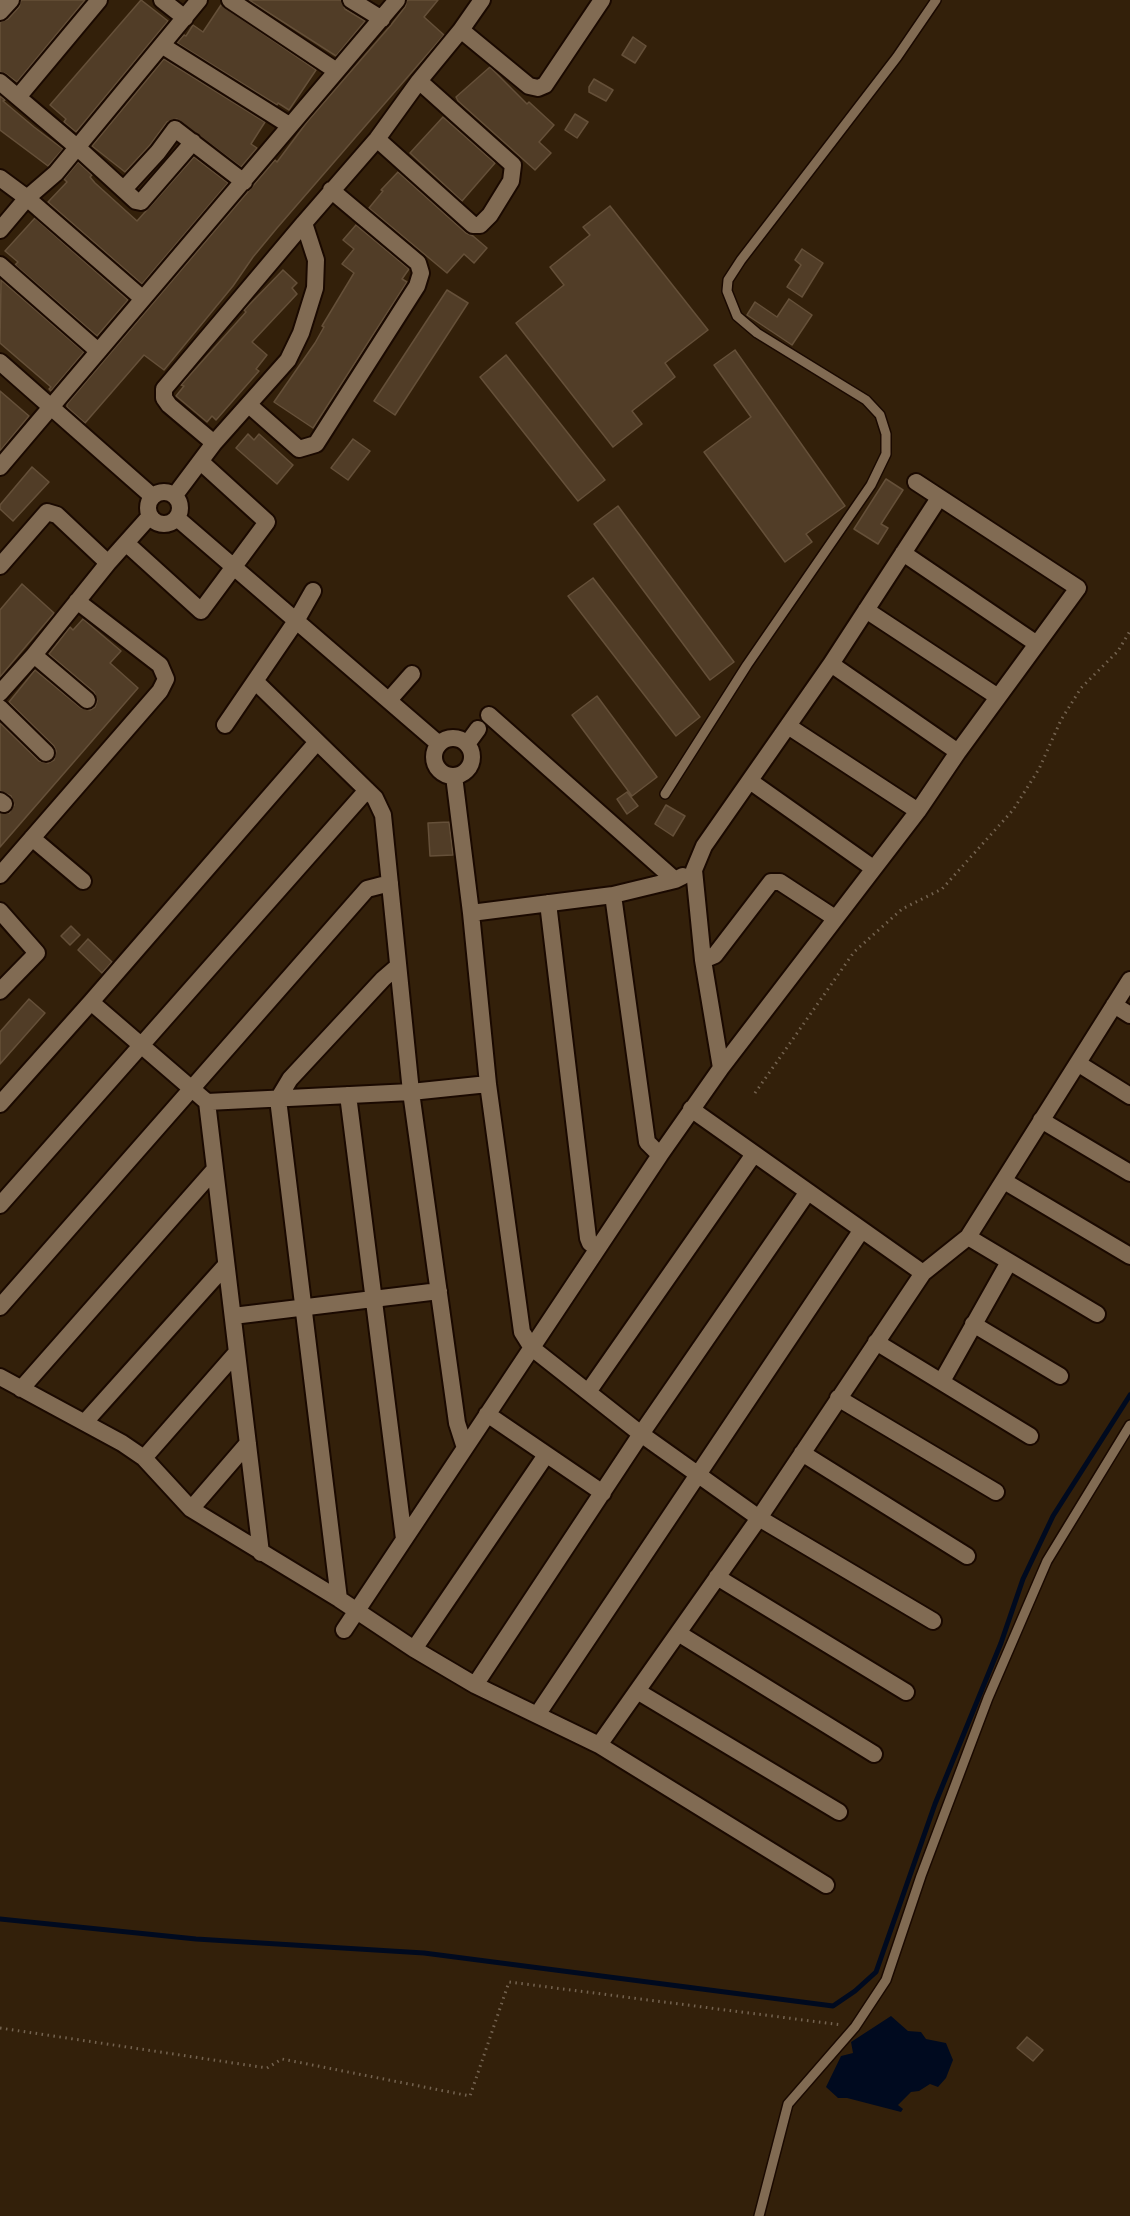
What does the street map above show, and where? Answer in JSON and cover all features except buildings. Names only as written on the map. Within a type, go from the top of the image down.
[{"type":"street","points":[[0,12],[10,0]]},
{"type":"street","points":[[18,97],[99,0]]},
{"type":"street","points":[[162,0],[185,18]]},
{"type":"street","points":[[0,230],[27,198],[56,173],[78,148],[199,0]]},
{"type":"street","points":[[230,0],[335,70]]},
{"type":"street","points":[[351,0],[382,19]]},
{"type":"street","points":[[0,467],[52,408],[142,298],[244,182],[335,70],[397,0]]},
{"type":"street","points":[[214,443],[169,405],[164,398],[164,389],[331,190],[377,139],[482,0]]},
{"type":"street","points":[[461,30],[529,86],[538,88],[545,85],[602,0]]},
{"type":"street","points":[[163,46],[289,125]]},
{"type":"street","points":[[377,139],[473,225],[480,225],[490,215],[511,182],[513,165],[419,81]]},
{"type":"street","points":[[0,82],[136,201],[141,202],[193,142]]},
{"type":"street","points":[[124,189],[158,152],[175,129],[244,182]]},
{"type":"street","points":[[0,178],[27,198],[142,298]]},
{"type":"street","points":[[249,405],[299,449],[316,444],[417,286],[421,273],[418,264],[331,190]]},
{"type":"street","points":[[175,495],[214,443],[288,360],[309,312],[315,288],[316,260],[303,223]]},
{"type":"street","points":[[0,265],[98,351]]},
{"type":"street","points":[[1,364],[152,496]]},
{"type":"street","points":[[126,543],[201,611],[271,515],[201,462]]},
{"type":"street","points":[[344,1630],[691,1109],[918,811],[958,752],[1078,588],[916,482]]},
{"type":"street","points":[[165,491],[175,495],[180,504],[177,518],[161,524],[150,516],[148,508],[152,496],[165,491]]},
{"type":"street","points":[[721,1068],[703,960],[694,870],[704,846],[831,664],[939,498]]},
{"type":"street","points":[[0,566],[47,512],[57,515],[108,563]]},
{"type":"street","points":[[0,693],[150,516]]},
{"type":"street","points":[[177,518],[439,744]]},
{"type":"street","points":[[903,553],[1037,644]]},
{"type":"street","points":[[225,725],[256,682],[313,591]]},
{"type":"street","points":[[0,875],[160,691],[166,678],[160,666],[77,601]]},
{"type":"street","points":[[866,610],[998,697]]},
{"type":"street","points":[[34,655],[87,700]]},
{"type":"street","points":[[831,664],[958,752]]},
{"type":"street","points":[[389,700],[412,674]]},
{"type":"street","points":[[256,682],[375,798],[382,815],[411,1092],[457,1423],[465,1448]]},
{"type":"street","points":[[0,708],[46,753]]},
{"type":"street","points":[[489,715],[675,880]]},
{"type":"street","points":[[788,726],[918,811]]},
{"type":"street","points":[[467,744],[478,729]]},
{"type":"street","points":[[450,738],[462,740],[467,744],[472,755],[470,767],[460,775],[442,773],[434,762],[439,744],[450,738]]},
{"type":"street","points":[[0,1104],[317,742]]},
{"type":"street","points":[[454,776],[471,913],[488,1084],[522,1332],[532,1348],[641,1434],[759,1518],[933,1621]]},
{"type":"street","points":[[750,781],[873,868]]},
{"type":"street","points":[[0,1205],[367,790]]},
{"type":"street","points":[[32,838],[82,881]]},
{"type":"street","points":[[471,913],[613,895],[675,880],[694,870]]},
{"type":"street","points":[[703,960],[715,955],[771,882],[780,882],[835,918]]},
{"type":"street","points":[[0,1307],[367,889],[390,883]]},
{"type":"street","points":[[613,895],[647,1142],[660,1155]]},
{"type":"street","points":[[548,903],[588,1238],[590,1243],[598,1248]]},
{"type":"street","points":[[0,911],[38,953],[0,991]]},
{"type":"street","points":[[339,1599],[278,1099],[290,1079],[383,979],[398,966]]},
{"type":"street","points":[[599,1745],[759,1518],[923,1273],[968,1237],[1130,980]]},
{"type":"street","points":[[91,1002],[207,1102],[411,1092],[488,1084]]},
{"type":"street","points":[[1114,1005],[1130,1015]]},
{"type":"street","points":[[1078,1064],[1130,1096]]},
{"type":"street","points":[[348,1095],[404,1539]]},
{"type":"street","points":[[207,1102],[261,1553]]},
{"type":"street","points":[[691,1109],[923,1273]]},
{"type":"street","points":[[1041,1120],[1130,1173]]},
{"type":"street","points":[[588,1392],[754,1155]]},
{"type":"street","points":[[21,1389],[215,1169]]},
{"type":"street","points":[[1004,1181],[1130,1256]]},
{"type":"street","points":[[476,1685],[641,1434],[807,1193]]},
{"type":"street","points":[[537,1715],[861,1231]]},
{"type":"street","points":[[968,1237],[1097,1314]]},
{"type":"street","points":[[942,1381],[1009,1262]]},
{"type":"street","points":[[85,1422],[226,1265]]},
{"type":"street","points":[[232,1316],[439,1290]]},
{"type":"street","points":[[973,1324],[1060,1376]]},
{"type":"street","points":[[876,1342],[1030,1436]]},
{"type":"street","points":[[144,1458],[237,1352]]},
{"type":"street","points":[[0,1377],[122,1443],[144,1458],[191,1509],[339,1599],[414,1649],[476,1685],[599,1745],[826,1885]]},
{"type":"street","points":[[838,1398],[996,1492]]},
{"type":"street","points":[[487,1414],[603,1493]]},
{"type":"street","points":[[191,1509],[248,1443]]},
{"type":"street","points":[[802,1453],[967,1556]]},
{"type":"street","points":[[414,1649],[546,1455]]},
{"type":"street","points":[[717,1577],[906,1692]]},
{"type":"street","points":[[678,1633],[874,1754]]},
{"type":"street","points":[[637,1691],[839,1812]]},
{"type":"lane","points":[[665,794],[747,665],[871,485],[886,454],[886,434],[880,415],[866,400],[757,333],[737,316],[727,291],[728,280],[897,57],[936,0]]},
{"type":"lane","points":[[759,2216],[788,2104],[855,2027],[886,1980],[921,1876],[988,1698],[1047,1562],[1130,1425]]},
{"type":"path","points":[[755,1093],[854,952],[902,909],[942,889],[1014,810],[1039,769],[1061,720],[1081,688],[1118,651],[1130,632]]},
{"type":"path","points":[[0,2028],[267,2068],[282,2058],[470,2096],[509,1982],[855,2027]]},
{"type":"water","points":[[891,2016],[908,2031],[921,2032],[926,2039],[946,2043],[953,2060],[946,2078],[938,2087],[930,2084],[919,2091],[911,2092],[898,2105],[903,2109],[901,2112],[847,2098],[838,2098],[826,2087],[841,2056],[853,2053],[851,2042]]},
{"type":"waterway","points":[[0,1919],[196,1939],[424,1953],[833,2006],[855,1991],[876,1972],[935,1804],[1001,1643],[1023,1579],[1053,1516],[1130,1395]]}]
